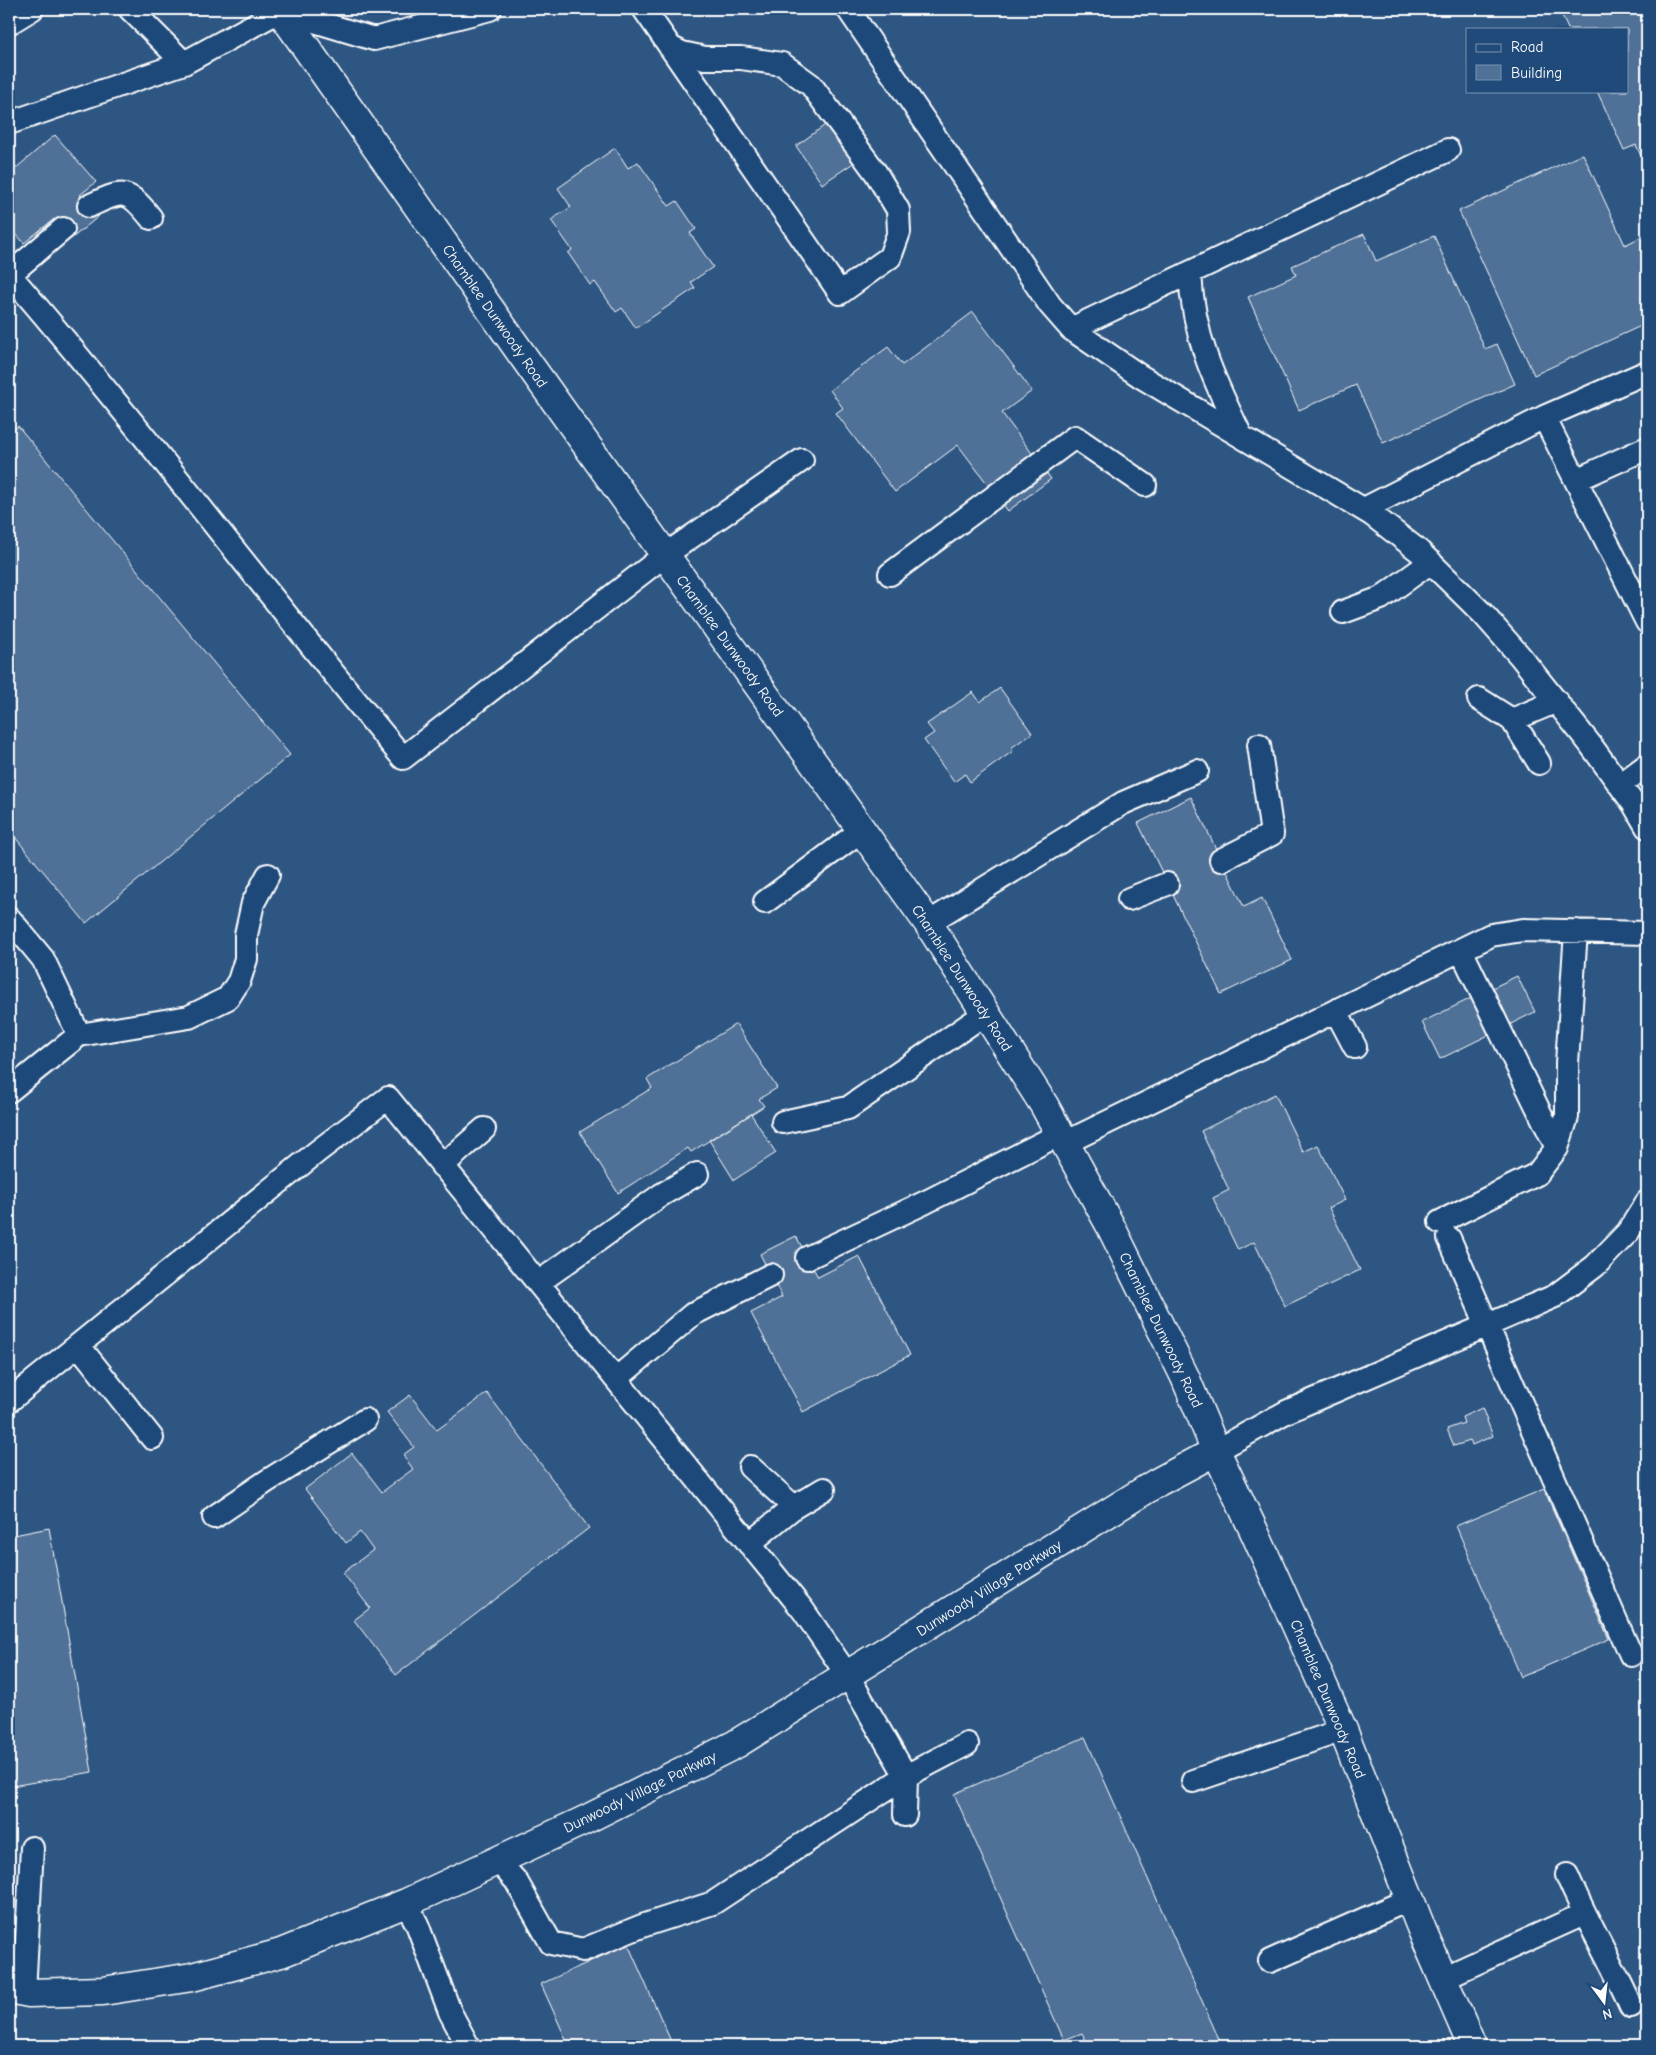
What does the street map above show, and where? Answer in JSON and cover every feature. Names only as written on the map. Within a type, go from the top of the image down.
[{"type":"street","name":"Chamblee Dunwoody Road","points":[[281,9],[665,555],[928,923],[1063,1138],[1110,1225],[1182,1370],[1216,1451],[1343,1730],[1410,1899],[1472,2046]]},
{"type":"street","name":"Dunwoody Village Parkway","points":[[16,1990],[103,1991],[192,1977],[282,1953],[406,1903],[498,1861],[736,1744],[1158,1482],[1216,1451]]},
{"type":"lane","points":[[9,23],[32,9]]},
{"type":"lane","points":[[130,9],[184,63]]},
{"type":"lane","points":[[9,123],[184,63],[281,9],[374,39],[490,9]]},
{"type":"lane","points":[[644,9],[670,47],[840,293],[890,256],[899,232],[898,210],[876,173],[811,85],[782,64],[740,58],[705,58],[682,53],[670,47]]},
{"type":"lane","points":[[848,9],[1050,305],[1072,329],[1140,376],[1364,509],[1431,562],[1483,614],[1557,701],[1620,785],[1647,827]]},
{"type":"lane","points":[[1072,329],[1448,150]]},
{"type":"lane","points":[[89,206],[114,194],[127,195],[138,201],[151,218]]},
{"type":"lane","points":[[62,229],[9,274],[118,404],[258,582],[403,758],[665,555],[802,460]]},
{"type":"lane","points":[[1190,273],[1191,300],[1198,336],[1213,378],[1240,434]]},
{"type":"lane","points":[[1364,509],[1544,417],[1647,372]]},
{"type":"lane","points":[[1544,417],[1647,622]]},
{"type":"lane","points":[[890,574],[1075,437],[1145,485]]},
{"type":"lane","points":[[1576,480],[1647,448]]},
{"type":"lane","points":[[1343,612],[1381,598],[1431,562]]},
{"type":"lane","points":[[1479,699],[1512,720],[1538,763]]},
{"type":"lane","points":[[1512,720],[1557,701]]},
{"type":"lane","points":[[1221,860],[1272,834],[1258,745]]},
{"type":"lane","points":[[1620,785],[1647,765]]},
{"type":"lane","points":[[928,923],[1123,803],[1197,771]]},
{"type":"lane","points":[[765,902],[862,830]]},
{"type":"lane","points":[[9,1091],[79,1035],[189,1016],[228,998],[239,982],[246,959],[246,935],[253,904],[268,875]]},
{"type":"lane","points":[[1129,899],[1167,884]]},
{"type":"lane","points":[[9,918],[42,959],[79,1035]]},
{"type":"lane","points":[[807,1258],[1336,1011],[1491,936],[1506,931],[1647,933]]},
{"type":"lane","points":[[1576,931],[1567,1063],[1567,1117],[1557,1148],[1537,1174],[1445,1230],[1489,1325],[1631,1655]]},
{"type":"lane","points":[[1461,950],[1557,1148]]},
{"type":"lane","points":[[1336,1011],[1355,1047]]},
{"type":"lane","points":[[783,1122],[848,1108],[986,1013]]},
{"type":"lane","points":[[9,1402],[311,1157],[388,1098],[803,1610],[848,1676],[906,1776],[905,1815]]},
{"type":"lane","points":[[442,1166],[484,1129]]},
{"type":"lane","points":[[538,1283],[661,1195],[697,1174]]},
{"type":"lane","points":[[1216,1451],[1286,1412],[1555,1296],[1595,1266],[1628,1232],[1647,1202]]},
{"type":"lane","points":[[616,1379],[693,1314],[771,1275]]},
{"type":"lane","points":[[79,1346],[152,1438]]},
{"type":"lane","points":[[214,1517],[366,1420]]},
{"type":"lane","points":[[750,1467],[794,1507]]},
{"type":"lane","points":[[750,1544],[794,1507],[824,1489]]},
{"type":"lane","points":[[1193,1781],[1343,1730]]},
{"type":"lane","points":[[498,1861],[516,1881],[551,1943],[583,1950],[642,1926],[713,1902],[906,1776],[967,1744]]},
{"type":"lane","points":[[16,1990],[32,1848]]},
{"type":"lane","points":[[1567,1875],[1584,1914],[1612,1963],[1631,2006]]},
{"type":"lane","points":[[1270,1961],[1410,1899]]},
{"type":"lane","points":[[406,1903],[418,1924],[450,2012],[468,2046]]},
{"type":"lane","points":[[1443,1978],[1584,1914]]},
{"type":"shaded area","points":[[9,9],[1647,9],[1647,2046],[9,2046]]},
{"type":"building","points":[[1559,9],[1647,9],[1647,169],[1636,145],[1624,150],[1597,92],[1628,92],[1628,28],[1568,28]]},
{"type":"building","points":[[846,110],[873,150],[822,184],[796,146]]},
{"type":"building","points":[[55,135],[96,182],[80,195],[99,216],[71,239],[54,219],[24,243],[9,226],[9,174]]},
{"type":"building","points":[[615,148],[628,168],[638,162],[669,206],[677,201],[696,229],[690,233],[713,267],[691,282],[695,288],[636,328],[622,308],[616,312],[595,282],[590,285],[568,253],[572,250],[551,220],[571,207],[558,188]]},
{"type":"building","points":[[1583,154],[1625,245],[1647,234],[1647,334],[1643,325],[1534,375],[1459,211]]},
{"type":"building","points":[[1364,234],[1376,261],[1434,236],[1485,349],[1497,344],[1515,384],[1383,443],[1356,385],[1299,410],[1248,297],[1296,275],[1292,266]]},
{"type":"building","points":[[973,312],[1032,391],[1002,413],[1051,479],[1008,511],[958,445],[895,492],[836,413],[843,408],[830,390],[888,347],[902,365]]},
{"type":"building","points":[[18,426],[290,755],[86,923],[9,830],[9,434]]},
{"type":"building","points":[[1000,688],[1032,733],[1011,748],[1013,751],[970,782],[965,774],[954,782],[924,740],[934,733],[927,724],[973,692],[980,702]]},
{"type":"building","points":[[1191,797],[1244,907],[1262,898],[1292,960],[1221,994],[1138,823]]},
{"type":"building","points":[[1517,976],[1535,1012],[1440,1059],[1422,1022]]},
{"type":"building","points":[[736,1024],[777,1088],[759,1099],[764,1106],[691,1152],[688,1148],[618,1193],[580,1132],[652,1088],[647,1079]]},
{"type":"building","points":[[1275,1094],[1303,1152],[1318,1145],[1345,1200],[1329,1208],[1360,1270],[1285,1306],[1254,1242],[1238,1250],[1213,1198],[1229,1190],[1201,1131]]},
{"type":"building","points":[[751,1114],[776,1153],[734,1180],[709,1140]]},
{"type":"building","points":[[796,1236],[818,1277],[859,1256],[910,1355],[803,1412],[751,1313],[782,1297],[760,1254]]},
{"type":"building","points":[[487,1393],[589,1528],[396,1675],[354,1620],[370,1608],[343,1573],[373,1550],[360,1532],[346,1543],[305,1489],[352,1453],[382,1492],[413,1469],[403,1455],[414,1447],[387,1412],[410,1395],[437,1430]]},
{"type":"building","points":[[1482,1408],[1493,1436],[1472,1445],[1470,1441],[1454,1446],[1447,1429],[1464,1423],[1462,1417]]},
{"type":"building","points":[[1544,1489],[1609,1639],[1521,1677],[1456,1526]]},
{"type":"building","points":[[49,1528],[92,1772],[12,1786],[9,1768],[9,1536]]},
{"type":"building","points":[[1085,1737],[1222,2046],[1088,2046],[1082,2033],[1064,2040],[954,1794]]},
{"type":"building","points":[[628,1944],[673,2046],[569,2046],[541,1984]]}]
